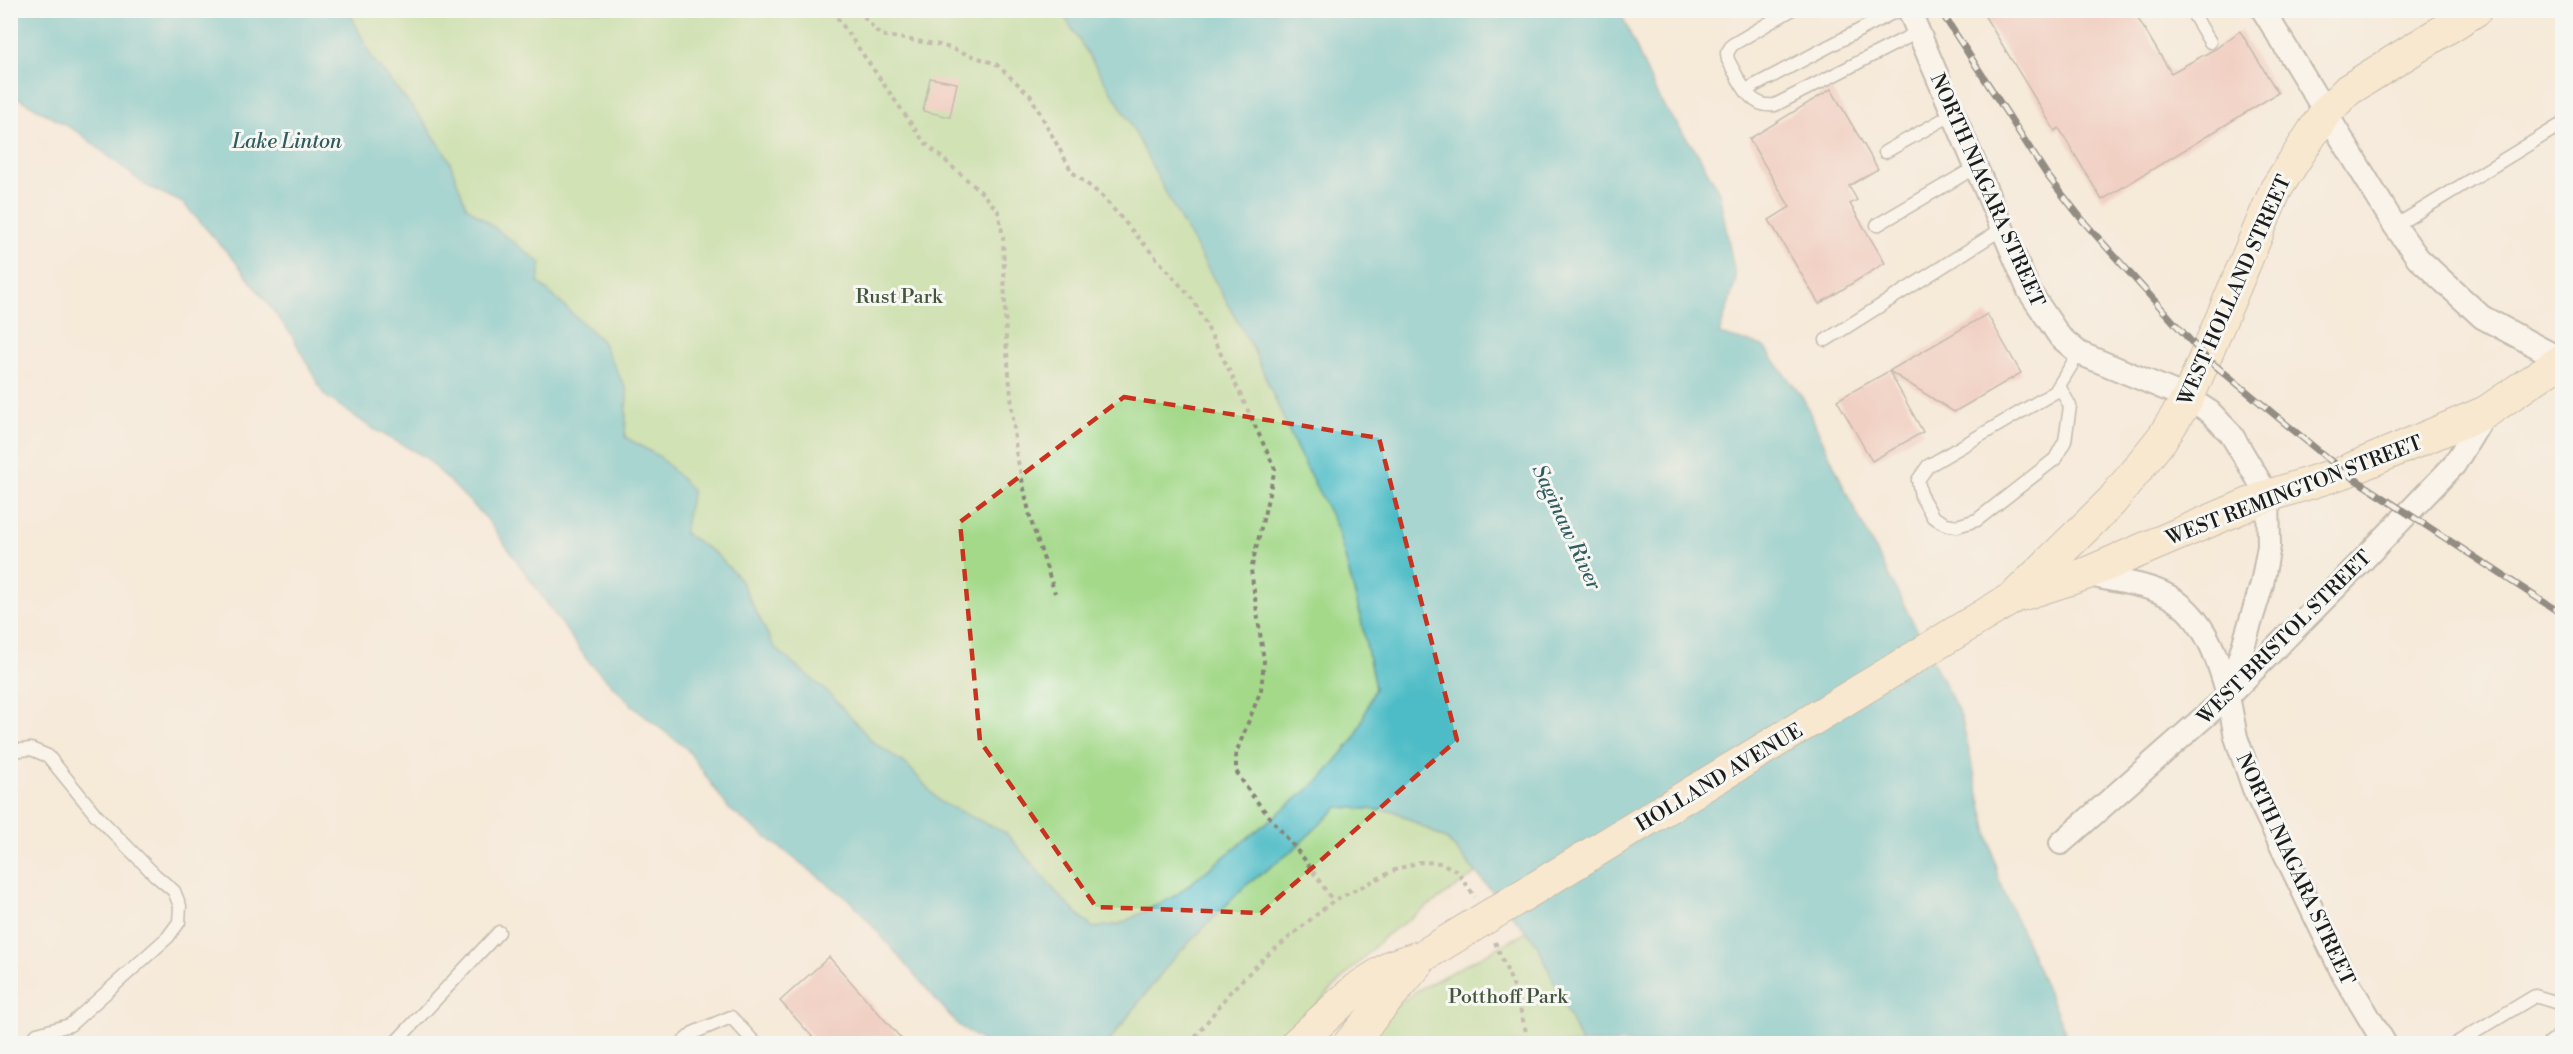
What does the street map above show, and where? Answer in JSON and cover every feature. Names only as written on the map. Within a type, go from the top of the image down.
[{"type":"main road","name":"WEST HOLLAND STREET","points":[[2014,597],[2112,501],[2163,437],[2188,398],[2276,189],[2325,113],[2348,90],[2476,10]]},
{"type":"main road","name":"WEST REMINGTON STREET","points":[[2014,597],[2085,574],[2268,496],[2344,472],[2486,412],[2562,360]]},
{"type":"main road","name":"HOLLAND AVENUE","points":[[1423,957],[2014,597]]},
{"type":"main road","points":[[1296,1044],[1356,989],[1392,966],[1423,957]]},
{"type":"main road","points":[[1349,1044],[1359,1029],[1423,957]]},
{"type":"street","name":"NORTH NIAGARA STREET","points":[[1909,10],[2029,291],[2047,321],[2060,337],[2079,353],[2188,398],[2210,412],[2231,434],[2252,465],[2268,496],[2269,546],[2262,585],[2245,634],[2228,696],[2236,737],[2254,789],[2344,976],[2385,1044]]},
{"type":"street","points":[[2263,10],[2395,226],[2418,258],[2482,317],[2562,360]]},
{"type":"street","name":"WEST BRISTOL STREET","points":[[2061,843],[2228,696],[2454,465],[2486,412]]},
{"type":"street","points":[[2085,574],[2149,589],[2169,596],[2183,607],[2202,628],[2218,659],[2228,696]]},
{"type":"lane","points":[[1791,10],[1732,45],[1727,53],[1728,60],[1746,90],[1757,103],[1775,105],[1918,32]]},
{"type":"lane","points":[[1746,90],[1898,10]]},
{"type":"lane","points":[[2191,10],[2210,42]]},
{"type":"lane","points":[[1886,152],[1953,114]]},
{"type":"lane","points":[[2395,226],[2562,124]]},
{"type":"lane","points":[[1877,225],[1976,167]]},
{"type":"lane","points":[[1826,340],[2002,229]]},
{"type":"lane","points":[[2059,386],[2070,406],[2065,441],[2055,459],[1977,520],[1957,526],[1933,517],[1921,496],[1918,480],[1928,466],[2055,392],[2079,353]]},
{"type":"lane","points":[[10,751],[31,749],[48,756],[96,815],[174,891],[180,906],[179,922],[168,937],[70,1024],[37,1034],[27,1044]]},
{"type":"lane","points":[[394,1044],[499,932]]},
{"type":"lane","points":[[2455,1044],[2535,996],[2558,1003],[2562,1011]]},
{"type":"lane","points":[[681,1044],[693,1034],[731,1017],[756,1044]]},
{"type":"lane","points":[[2548,1044],[2562,1033]]},
{"type":"path","points":[[832,10],[924,142],[981,192],[998,211],[1003,237],[1006,341],[1016,452],[1030,520],[1055,593]]},
{"type":"path","points":[[858,10],[880,35],[940,45],[996,64],[1030,95],[1072,172],[1101,195],[1194,301],[1275,469],[1251,570],[1264,661],[1261,690],[1236,753],[1236,771],[1250,793],[1305,860],[1333,901],[1263,959],[1230,992],[1190,1044]]},
{"type":"highlighted area","points":[[1124,397],[1379,438],[1457,740],[1261,913],[1096,907],[980,741],[960,522]]},
{"type":"green space","name":"Rust Park","points":[[349,11],[1061,11],[1126,115],[1169,199],[1254,351],[1297,449],[1338,528],[1360,614],[1375,688],[1355,738],[1321,779],[1175,896],[1120,924],[1093,928],[1064,901],[1006,833],[940,802],[908,766],[872,741],[830,695],[774,647],[739,578],[716,554],[684,533],[660,457],[625,437],[627,391],[601,340],[538,282],[495,228],[466,206],[448,157],[424,122],[372,58]]},
{"type":"green space","points":[[1338,807],[1394,811],[1447,840],[1477,873],[1386,935],[1278,1043],[1107,1044],[1171,961],[1245,886],[1292,851]]},
{"type":"green space","name":"Potthoff Park","points":[[1527,932],[1537,944],[1581,1043],[1361,1044],[1391,1010],[1416,991]]},
{"type":"water","points":[[10,11],[349,11],[372,58],[424,122],[448,157],[466,206],[541,263],[538,282],[601,340],[627,391],[625,437],[660,457],[692,490],[684,533],[716,554],[739,578],[774,647],[831,695],[872,741],[908,766],[940,802],[1006,833],[1064,901],[1093,928],[1120,924],[1175,896],[1321,779],[1355,738],[1375,688],[1360,614],[1337,528],[1297,449],[1254,351],[1169,199],[1126,115],[1061,11],[1620,11],[1659,99],[1698,154],[1719,192],[1736,280],[1719,334],[1763,346],[1803,398],[1850,500],[1961,716],[1998,877],[2070,1043],[1581,1043],[1537,944],[1448,840],[1394,811],[1338,807],[1292,851],[1245,886],[1171,961],[1107,1043],[985,1043],[958,1025],[852,902],[729,809],[687,749],[637,710],[588,661],[487,519],[425,457],[372,428],[324,395],[291,334],[235,261],[183,203],[145,185],[78,132],[11,94]]},
{"type":"building","points":[[1981,10],[2133,10],[2171,73],[2215,49],[2240,31],[2278,93],[2102,200],[2059,128],[2055,131]]},
{"type":"building","points":[[930,78],[957,83],[950,117],[923,111]]},
{"type":"building","points":[[1831,89],[1878,169],[1849,186],[1857,200],[1850,204],[1885,263],[1819,304],[1769,220],[1790,207],[1749,139]]},
{"type":"building","points":[[1987,314],[2021,373],[1954,412],[1889,371]]},
{"type":"building","points":[[1889,371],[1923,432],[1872,461],[1837,400]]},
{"type":"building","points":[[829,957],[906,1044],[819,1044],[780,1001]]},
{"type":"railway","points":[[1940,10],[2047,175],[2084,222],[2205,357],[2344,472],[2562,614]]},
{"type":"water label","name":"Lake Linton","points":[[287,141]]},
{"type":"water label","name":"Saginaw River","points":[[1567,527]]}]
